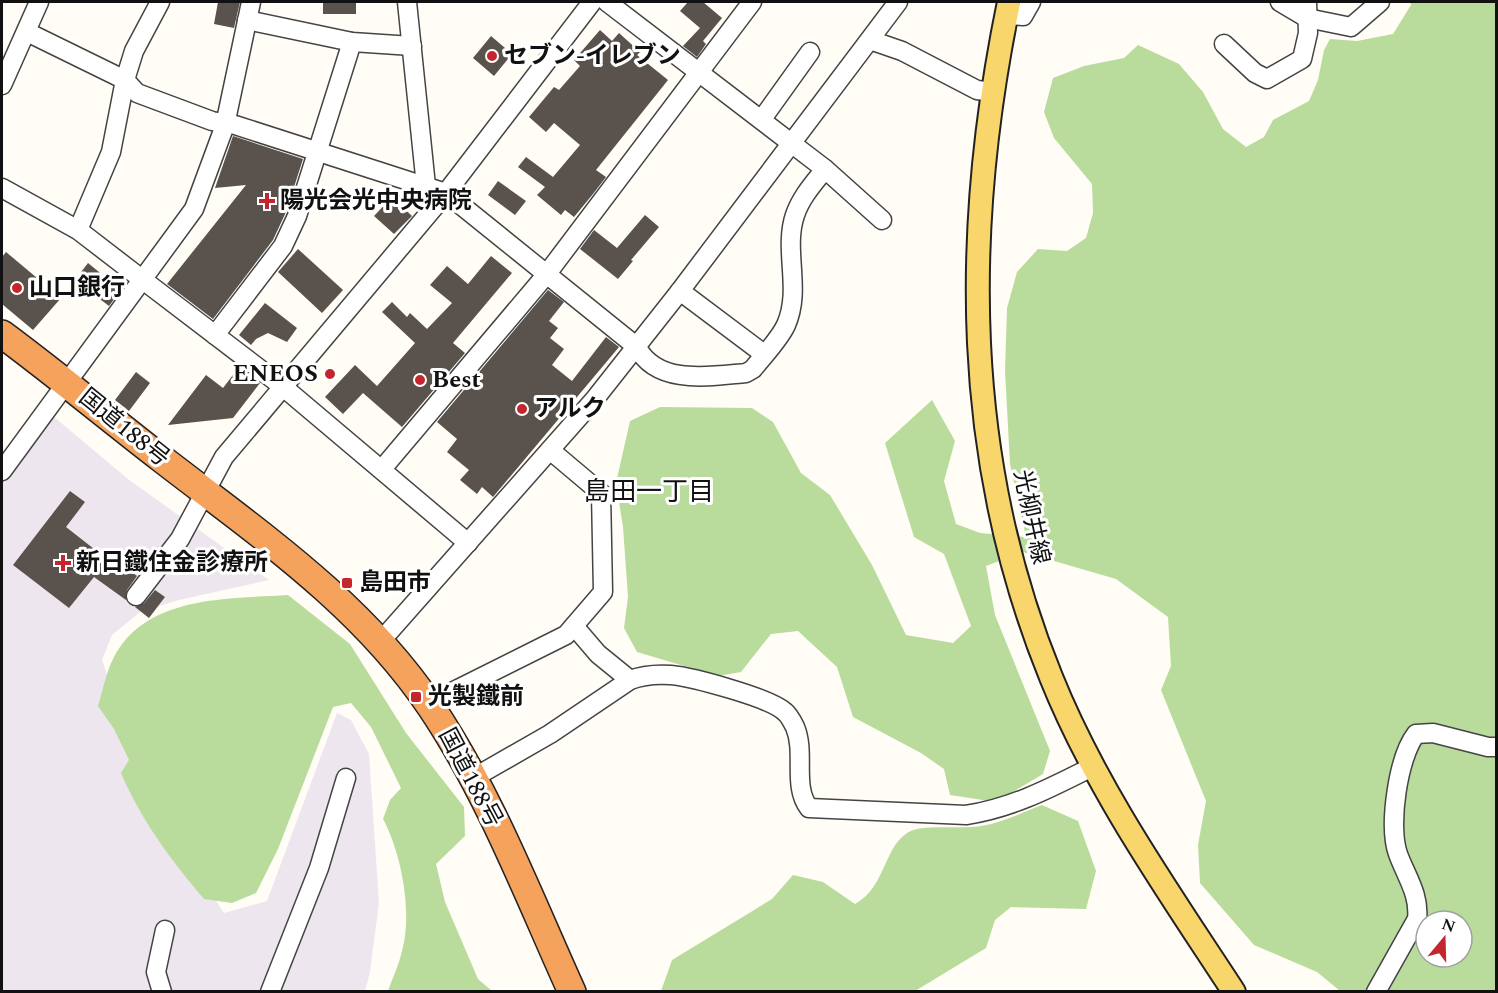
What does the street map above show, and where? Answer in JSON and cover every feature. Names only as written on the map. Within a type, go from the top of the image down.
[{"type":"highway","name":"国道188号","points":[[2,334],[62,389],[201,498],[329,590],[380,642],[430,706],[475,777],[572,992]]},
{"type":"highway","name":"国道188号","points":[[2,353],[62,389]]},
{"type":"main road","name":"光柳井線","points":[[1007,8],[980,194],[975,298],[980,387],[995,487],[1017,583],[1051,678],[1094,766],[1159,878],[1234,992]]},
{"type":"street","points":[[2,85],[39,2]]},
{"type":"street","points":[[78,230],[111,152],[125,81],[134,51],[160,2]]},
{"type":"street","points":[[2,471],[194,210],[225,124],[251,2]]},
{"type":"street","points":[[407,2],[426,186]]},
{"type":"street","points":[[136,596],[180,540],[224,457],[446,193],[592,2]]},
{"type":"street","points":[[606,2],[762,119],[825,169],[882,220]]},
{"type":"street","points":[[382,469],[546,275],[752,2]]},
{"type":"street","points":[[380,642],[550,450],[637,347],[898,2]]},
{"type":"street","points":[[1007,8],[1023,16],[1031,2]]},
{"type":"street","points":[[1280,2],[1351,27],[1380,2]]},
{"type":"street","points":[[1224,44],[1255,73],[1267,79],[1302,59],[1307,10]]},
{"type":"street","points":[[247,20],[352,42],[412,46]]},
{"type":"street","points":[[27,32],[125,81],[137,93],[225,124],[235,125],[316,153],[446,193],[637,347],[641,356],[666,371],[686,378],[746,373],[786,326],[792,308],[794,282],[792,235],[795,216],[804,196],[825,169]]},
{"type":"street","points":[[870,40],[902,51],[977,90],[993,92]]},
{"type":"street","points":[[215,335],[283,246],[297,216],[352,42]]},
{"type":"street","points":[[762,119],[810,52]]},
{"type":"street","points":[[2,188],[78,230],[282,386],[468,543]]},
{"type":"street","points":[[680,291],[764,354]]},
{"type":"street","points":[[430,706],[448,694],[566,635],[603,591],[601,493],[550,450]]},
{"type":"street","points":[[574,627],[598,654],[630,680]]},
{"type":"street","points":[[475,777],[550,734],[630,680],[642,676],[672,675],[769,701],[785,712],[795,728],[801,751],[801,798],[808,808],[966,815],[992,811],[1024,800],[1094,766]]},
{"type":"street","points":[[1376,992],[1417,919],[1418,913],[1413,888],[1397,852],[1394,830],[1394,808],[1409,743],[1416,734],[1433,733],[1488,747],[1497,747]]},
{"type":"street","points":[[270,992],[319,868],[346,778]]},
{"type":"street","points":[[162,992],[156,972],[165,930]]},
{"type":"shaded area","points":[[47,411],[128,479],[269,580],[179,600],[140,612],[112,635],[102,660],[155,807],[224,913],[267,901],[337,713],[351,720],[369,754],[379,903],[370,972],[365,991],[2,992],[2,471]]},
{"type":"green space","points":[[1410,2],[1496,2],[1496,991],[1340,991],[1317,972],[1254,945],[1200,883],[1198,845],[1206,801],[1161,690],[1171,666],[1168,617],[1116,579],[1023,552],[986,566],[995,615],[1050,751],[1043,774],[996,802],[950,795],[944,769],[921,753],[853,717],[837,667],[798,631],[771,634],[741,672],[718,676],[637,652],[624,628],[628,597],[623,527],[616,483],[630,421],[660,407],[752,408],[773,422],[801,473],[830,495],[872,565],[906,635],[953,643],[971,626],[944,554],[914,537],[885,443],[932,400],[955,441],[944,481],[956,524],[980,533],[1026,537],[1010,464],[1005,371],[1007,308],[1017,272],[1038,249],[1067,251],[1086,238],[1093,213],[1092,184],[1054,138],[1044,112],[1053,78],[1084,66],[1124,58],[1138,45],[1179,64],[1203,92],[1223,129],[1246,147],[1264,137],[1273,120],[1309,101],[1318,80],[1324,50],[1330,39],[1357,41],[1393,34],[1411,5]]},
{"type":"green space","points":[[288,595],[350,644],[406,733],[464,807],[465,836],[436,864],[445,902],[478,979],[492,991],[388,991],[402,953],[406,916],[400,864],[383,819],[390,800],[401,788],[371,727],[351,703],[333,707],[278,849],[256,893],[232,903],[204,899],[158,839],[129,790],[121,773],[129,760],[114,729],[98,706],[111,663],[128,637],[147,622],[168,611],[191,604]]},
{"type":"green space","points":[[1042,805],[1078,821],[1096,871],[1086,909],[1011,907],[995,920],[986,948],[915,991],[661,991],[672,960],[772,899],[793,875],[823,882],[855,904],[874,887],[896,844],[913,830],[989,825]]},
{"type":"building","points":[[218,2],[240,2],[234,28],[214,24]]},
{"type":"building","points":[[323,2],[356,2],[356,14],[323,14]]},
{"type":"building","points":[[688,2],[703,2],[722,18],[703,41],[706,44],[697,57],[683,46],[700,28],[680,11]]},
{"type":"building","points":[[600,30],[612,41],[619,33],[640,52],[637,55],[668,80],[596,170],[606,177],[593,194],[574,217],[565,210],[561,215],[537,195],[545,187],[518,167],[526,157],[553,177],[580,145],[554,123],[546,132],[529,117],[554,87],[559,90],[580,66],[574,60]]},
{"type":"building","points":[[491,36],[512,54],[494,76],[473,58]]},
{"type":"building","points":[[233,136],[303,159],[286,212],[273,240],[213,319],[167,284],[246,185],[215,188]]},
{"type":"building","points":[[498,181],[526,201],[515,215],[488,195]]},
{"type":"building","points":[[392,197],[412,216],[394,234],[374,216]]},
{"type":"building","points":[[645,215],[659,227],[618,279],[580,249],[594,230],[617,248]]},
{"type":"building","points":[[298,249],[343,290],[322,313],[278,272]]},
{"type":"building","points":[[6,252],[61,298],[33,330],[2,304],[2,257]]},
{"type":"building","points":[[491,256],[512,273],[453,343],[465,353],[402,427],[363,393],[343,414],[325,397],[355,365],[377,386],[415,343],[382,312],[392,302],[407,317],[410,313],[427,329],[452,303],[430,285],[447,266],[468,284]]},
{"type":"building","points":[[88,263],[121,290],[109,306],[75,280]]},
{"type":"building","points":[[548,290],[564,302],[549,321],[558,328],[550,338],[564,349],[552,365],[572,381],[606,337],[619,347],[493,497],[482,487],[477,494],[460,480],[469,470],[447,452],[457,439],[437,422]]},
{"type":"building","points":[[265,303],[297,328],[287,342],[268,333],[256,339],[251,345],[239,335]]},
{"type":"building","points":[[239,367],[260,383],[233,418],[168,425],[206,375],[223,388]]},
{"type":"building","points":[[136,372],[150,383],[129,411],[115,400]]},
{"type":"building","points":[[70,491],[85,502],[66,527],[112,563],[114,559],[137,576],[127,590],[126,600],[94,577],[69,608],[13,565]]},
{"type":"building","points":[[155,590],[165,597],[149,618],[135,607],[144,603]]},
{"type":"place","name":"セブン-イレブン","points":[[492,56]]},
{"type":"place","name":"陽光会光中央病院","points":[[267,201]]},
{"type":"place","name":"山口銀行","points":[[17,288]]},
{"type":"place","name":"ENEOS","points":[[330,374]]},
{"type":"place","name":"Best","points":[[420,380]]},
{"type":"place","name":"アルク","points":[[522,409]]},
{"type":"place","name":"新日鐵住金診療所","points":[[63,563]]},
{"type":"place","name":"島田市","points":[[347,583]]},
{"type":"place","name":"光製鐵前","points":[[416,697]]},
{"type":"district","name":"島田一丁目","points":[[649,492]]}]
